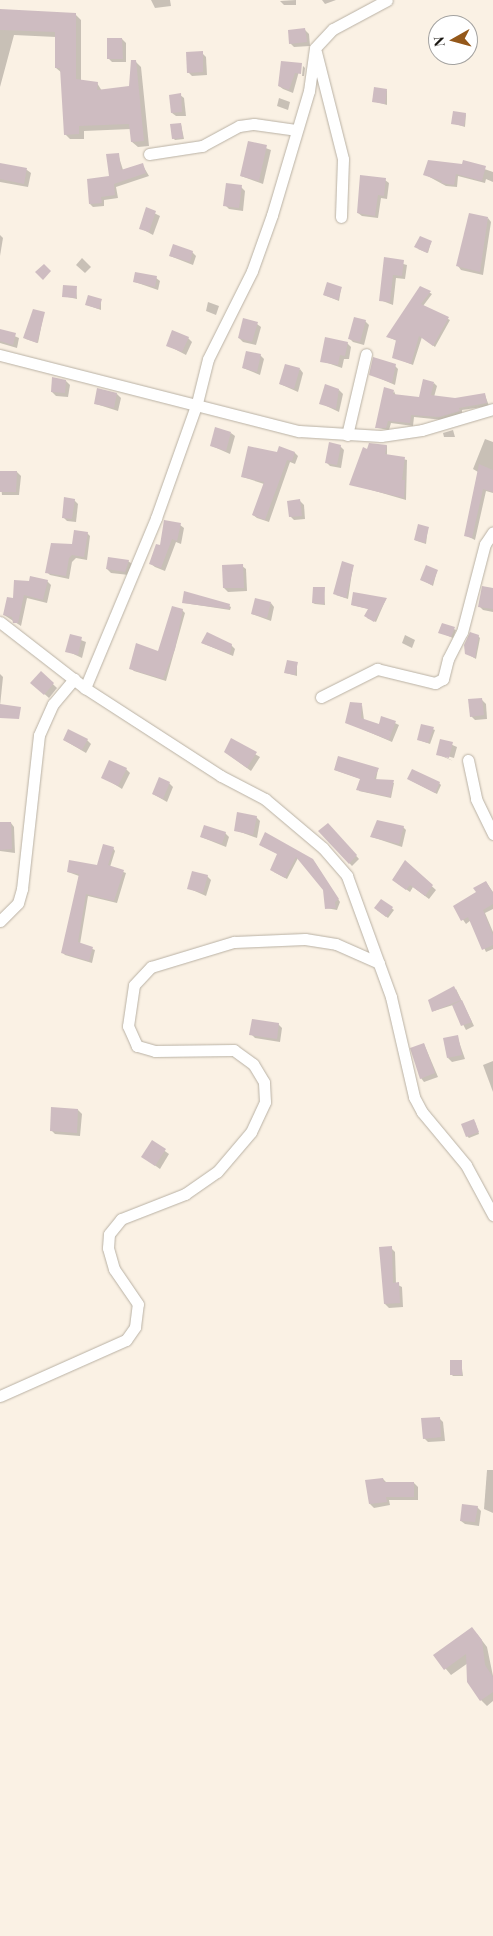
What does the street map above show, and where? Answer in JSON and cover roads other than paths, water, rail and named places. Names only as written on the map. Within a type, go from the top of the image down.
[{"type":"street","points":[[85,688],[156,518],[197,403],[208,359],[252,271],[272,215],[309,91],[315,48],[333,29],[387,0]]},
{"type":"street","points":[[315,48],[343,159],[342,217]]},
{"type":"street","points":[[149,154],[202,146],[238,126],[254,124],[296,130]]},
{"type":"street","points":[[347,435],[366,354]]},
{"type":"street","points":[[0,355],[197,403],[299,431],[381,436],[422,430],[493,409]]},
{"type":"street","points":[[321,697],[378,669],[435,683],[443,679],[448,659],[462,632],[485,544],[493,532]]},
{"type":"street","points":[[0,622],[85,688],[221,776],[265,799],[323,848],[347,876],[390,998],[414,1097],[422,1112],[466,1165],[493,1215]]},
{"type":"street","points":[[0,921],[18,903],[22,889],[39,736],[53,704],[74,679]]},
{"type":"street","points":[[468,760],[476,799],[493,834]]},
{"type":"street","points":[[0,1396],[126,1340],[135,1327],[138,1304],[114,1269],[108,1248],[110,1234],[121,1219],[185,1194],[217,1172],[251,1132],[265,1102],[264,1082],[253,1064],[234,1050],[155,1051],[137,1046],[128,1026],[134,986],[151,967],[234,942],[305,939],[336,944],[379,963]]}]
